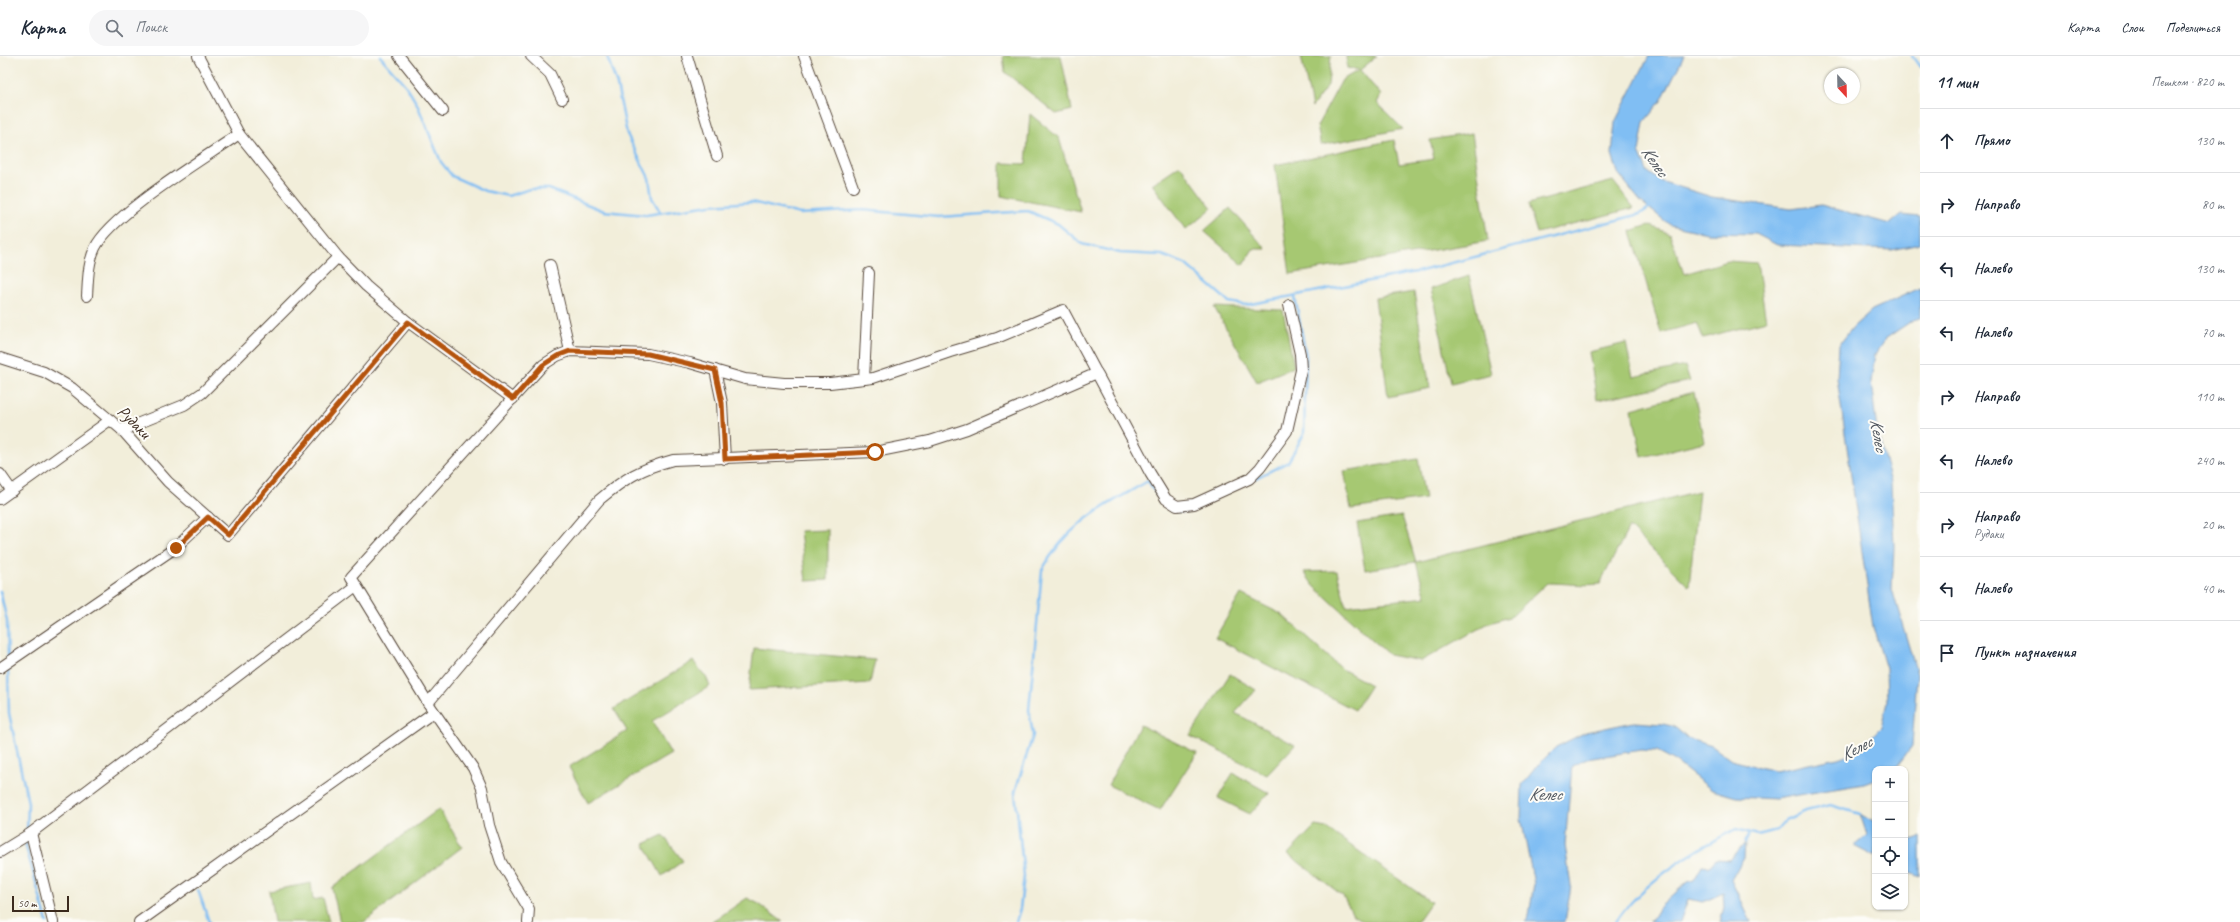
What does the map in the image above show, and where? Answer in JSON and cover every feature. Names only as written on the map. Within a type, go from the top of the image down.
[{"type":"street","points":[[198,56],[239,134],[338,257],[366,286],[408,322],[513,399]]},
{"type":"street","points":[[399,56],[443,111]]},
{"type":"street","points":[[531,56],[550,74],[562,99]]},
{"type":"street","points":[[687,56],[717,156]]},
{"type":"street","points":[[804,56],[853,187]]},
{"type":"street","points":[[87,296],[88,276],[95,248],[104,233],[137,206],[239,134]]},
{"type":"street","points":[[122,430],[184,405],[202,393],[338,257]]},
{"type":"street","points":[[550,265],[570,351]]},
{"type":"street","points":[[864,379],[869,273]]},
{"type":"street","points":[[528,922],[529,909],[501,862],[489,825],[482,788],[473,768],[431,707],[351,577],[543,365],[557,356],[570,351],[648,354],[715,370],[745,379],[784,383],[830,383],[864,379],[997,338],[1063,310],[1166,499],[1177,506],[1194,504],[1249,479],[1260,468],[1287,431],[1301,370],[1300,354],[1289,305]]},
{"type":"street","name":"Рудаки","points":[[0,358],[44,372],[72,388],[122,430],[168,482],[228,535],[408,322]]},
{"type":"street","points":[[715,370],[722,403],[725,459]]},
{"type":"street","points":[[139,922],[431,707],[599,500],[623,480],[648,467],[673,460],[875,452],[930,441],[967,429],[1097,373]]},
{"type":"street","points":[[0,499],[110,420]]},
{"type":"street","points":[[0,474],[12,491]]},
{"type":"street","points":[[0,668],[176,548],[208,517]]},
{"type":"street","points":[[0,852],[31,833],[356,586]]},
{"type":"street","points":[[31,833],[53,922]]},
{"type":"green space","points":[[1003,56],[1061,56],[1072,110],[1056,114],[1005,72]]},
{"type":"green space","points":[[1301,56],[1331,56],[1328,85],[1312,107]]},
{"type":"green space","points":[[1346,56],[1377,56],[1360,70],[1381,95],[1377,103],[1403,129],[1321,145],[1317,126],[1342,80],[1359,70],[1347,68]]},
{"type":"green space","points":[[1030,114],[1059,138],[1081,212],[1001,196],[1001,163],[1026,164]]},
{"type":"green space","points":[[1472,133],[1488,241],[1290,274],[1275,165],[1394,140],[1399,164],[1434,159],[1430,140]]},
{"type":"green space","points":[[1180,165],[1212,208],[1186,230],[1152,184]]},
{"type":"green space","points":[[1613,181],[1634,208],[1537,233],[1528,204]]},
{"type":"green space","points":[[1230,208],[1266,249],[1253,249],[1243,265],[1204,231]]},
{"type":"green space","points":[[1649,225],[1670,234],[1684,274],[1728,261],[1757,263],[1766,321],[1703,338],[1697,323],[1661,333],[1631,231]]},
{"type":"green space","points":[[1469,276],[1491,374],[1451,383],[1431,289]]},
{"type":"green space","points":[[1414,292],[1430,388],[1388,397],[1375,298]]},
{"type":"green space","points":[[1214,307],[1283,310],[1294,367],[1257,382]]},
{"type":"green space","points":[[1626,343],[1633,377],[1685,366],[1690,381],[1597,400],[1589,352]]},
{"type":"green space","points":[[1694,392],[1704,442],[1642,457],[1632,409]]},
{"type":"green space","points":[[1418,459],[1425,499],[1351,509],[1344,471]]},
{"type":"green space","points":[[1699,491],[1689,587],[1629,527],[1600,584],[1587,585],[1547,583],[1512,616],[1487,624],[1421,661],[1389,655],[1313,585],[1304,572],[1337,571],[1346,606],[1426,597],[1416,562]]},
{"type":"green space","points":[[1402,516],[1416,562],[1365,570],[1357,523]]},
{"type":"green space","points":[[828,530],[828,580],[806,581],[800,531]]},
{"type":"green space","points":[[1241,594],[1281,614],[1342,669],[1371,685],[1355,710],[1215,638]]},
{"type":"green space","points":[[754,648],[875,660],[870,683],[749,690]]},
{"type":"green space","points":[[693,661],[706,677],[710,686],[652,721],[671,754],[588,803],[569,767],[627,731],[614,709]]},
{"type":"green space","points":[[1230,674],[1256,690],[1235,713],[1295,745],[1267,775],[1190,736]]},
{"type":"green space","points":[[1140,725],[1197,753],[1160,810],[1108,785]]},
{"type":"green space","points":[[1233,773],[1269,793],[1250,814],[1218,798]]},
{"type":"green space","points":[[439,809],[462,847],[364,922],[340,922],[332,888]]},
{"type":"green space","points":[[1315,826],[1326,828],[1431,902],[1417,922],[1364,922],[1353,915],[1343,896],[1288,854]]},
{"type":"green space","points":[[663,835],[683,861],[662,876],[644,844]]},
{"type":"green space","points":[[311,883],[313,900],[323,898],[329,922],[274,922],[269,891]]},
{"type":"green space","points":[[747,898],[759,904],[783,922],[712,922]]},
{"type":"water","name":"Келес","points":[[1649,56],[1684,56],[1661,101],[1644,122],[1639,152],[1647,171],[1660,181],[1712,197],[1791,209],[1821,205],[1890,224],[1901,215],[1920,217],[1920,244],[1892,250],[1777,245],[1756,234],[1707,233],[1670,225],[1640,201],[1618,173],[1612,154],[1615,122]]},
{"type":"water","name":"Келес","points":[[1920,288],[1920,318],[1913,320],[1885,339],[1875,354],[1871,382],[1877,430],[1891,483],[1894,547],[1892,589],[1917,674],[1912,746],[1897,766],[1872,766],[1872,781],[1864,784],[1775,799],[1736,797],[1712,790],[1672,759],[1657,751],[1641,750],[1587,759],[1572,766],[1565,845],[1571,886],[1565,922],[1525,922],[1529,915],[1534,884],[1521,818],[1522,785],[1536,767],[1556,747],[1586,732],[1634,722],[1663,724],[1676,727],[1689,739],[1712,746],[1731,760],[1775,771],[1838,758],[1857,751],[1881,727],[1887,702],[1886,669],[1873,627],[1837,378],[1839,345],[1853,327],[1872,310]]},
{"type":"water","points":[[1860,814],[1872,821],[1872,855],[1854,846],[1867,835]]},
{"type":"water","points":[[1920,836],[1920,877],[1908,872],[1908,840]]},
{"type":"water","points":[[1745,843],[1744,857],[1731,880],[1751,922],[1720,922],[1724,907],[1723,893],[1703,902],[1688,899],[1680,922],[1650,922],[1658,909],[1687,882],[1694,880],[1702,866],[1709,867],[1716,859],[1730,860]]},
{"type":"waterway","points":[[380,56],[406,86],[417,104],[441,162],[452,176],[485,191],[508,196],[530,189],[549,189],[604,211],[646,215],[710,205],[752,202],[800,214],[862,210],[939,217],[1028,211],[1058,224],[1082,244],[1120,253],[1162,255],[1185,264],[1229,302],[1246,305],[1421,271],[1640,214],[1652,206]]},
{"type":"waterway","points":[[607,56],[617,85],[627,134],[649,178],[652,198],[661,213]]},
{"type":"waterway","points":[[1912,56],[1920,67]]},
{"type":"waterway","points":[[1256,478],[1288,462],[1304,434],[1306,356],[1295,297]]},
{"type":"waterway","points":[[1016,922],[1020,909],[1024,876],[1015,792],[1033,735],[1029,710],[1042,570],[1052,554],[1075,528],[1102,508],[1148,481],[1158,496],[1169,507],[1182,512],[1200,507]]},
{"type":"waterway","points":[[0,591],[7,621],[8,660]]},
{"type":"waterway","points":[[8,667],[9,713],[28,803],[27,832]]},
{"type":"waterway","points":[[1616,922],[1626,908],[1654,881],[1687,857],[1736,829],[1758,835],[1777,830],[1786,820],[1806,811],[1830,805],[1860,814]]},
{"type":"waterway","points":[[1745,843],[1750,833]]},
{"type":"waterway","points":[[26,839],[26,847],[47,922]]},
{"type":"waterway","points":[[198,890],[209,922]]},
{"type":"route","points":[[176,548],[208,517],[228,535],[408,322],[513,399],[543,365],[557,356],[570,351],[648,354],[715,370],[722,403],[725,459],[875,452]]}]
